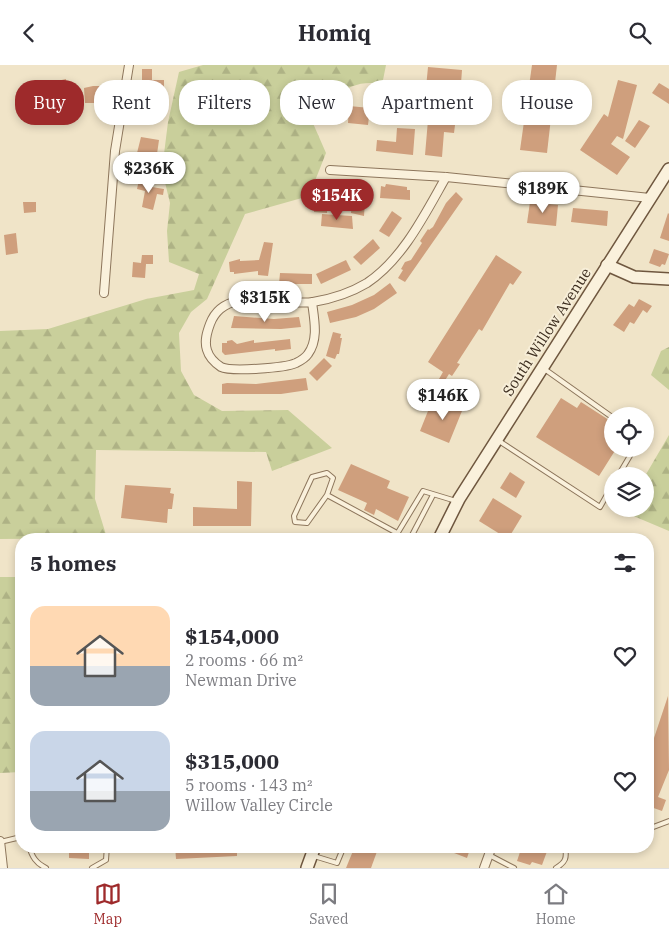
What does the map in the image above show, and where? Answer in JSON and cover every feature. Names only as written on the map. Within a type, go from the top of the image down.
[{"type":"main road","name":"South Willow Avenue","points":[[442,533],[457,502],[669,169]]},
{"type":"main road","points":[[607,265],[634,277],[669,279]]},
{"type":"street","points":[[104,293],[115,151],[129,65]]},
{"type":"street","points":[[330,169],[446,177],[650,198]]},
{"type":"street","points":[[312,302],[316,330],[314,343],[308,355],[296,363],[267,367],[223,368],[213,361],[206,349],[206,334],[212,319],[222,306],[238,300],[312,302],[342,294],[367,283],[391,261],[429,207],[446,177]]},
{"type":"street","points":[[0,841],[3,868]]},
{"type":"street","points":[[484,868],[489,855]]},
{"type":"lane","points":[[542,367],[604,411]]},
{"type":"lane","points":[[497,439],[600,507],[604,500]]},
{"type":"lane","points":[[327,473],[331,475],[333,478],[327,495],[307,523],[295,522],[294,516],[312,477],[327,473]]},
{"type":"lane","points":[[398,533],[423,491],[457,502]]},
{"type":"lane","points":[[327,495],[391,533]]},
{"type":"lane","points":[[413,533],[433,495]]},
{"type":"lane","points":[[654,827],[669,821]]},
{"type":"lane","points":[[0,841],[15,838]]},
{"type":"lane","points":[[32,853],[38,864],[46,868]]},
{"type":"lane","points":[[92,868],[106,860],[107,853]]},
{"type":"lane","points":[[311,859],[337,866],[342,853]]},
{"type":"lane","points":[[556,868],[564,863],[567,857],[566,853]]},
{"type":"lane","points":[[489,855],[514,868]]},
{"type":"green space","points":[[203,65],[386,65],[383,80],[363,80],[363,84],[353,86],[353,80],[280,80],[280,125],[314,125],[326,153],[309,196],[245,214],[207,299],[191,312],[179,333],[181,371],[194,395],[222,411],[288,410],[332,448],[272,471],[266,452],[96,450],[95,499],[105,533],[15,533],[15,539],[0,539],[0,331],[48,329],[146,299],[194,290],[199,274],[169,262],[167,231],[170,203],[162,170],[169,117],[179,72]]},
{"type":"green space","points":[[669,347],[669,390],[651,375],[661,351]]},
{"type":"green space","points":[[669,435],[669,531],[636,517],[654,517],[654,467],[650,467]]},
{"type":"green space","points":[[0,577],[15,577],[15,772],[0,773]]},
{"type":"building","points":[[532,65],[557,65],[555,80],[530,80]]},
{"type":"building","points":[[428,67],[462,70],[461,80],[427,80]]},
{"type":"building","points":[[142,69],[152,69],[152,80],[142,80]]},
{"type":"building","points":[[618,80],[637,85],[623,139],[617,136],[611,144],[630,157],[617,175],[580,150],[604,114],[608,117]]},
{"type":"building","points":[[659,83],[669,89],[669,104],[652,93]]},
{"type":"building","points":[[94,86],[94,103],[85,103],[84,88]]},
{"type":"building","points":[[353,106],[363,107],[363,124],[353,124]]},
{"type":"building","points":[[639,120],[650,126],[635,148],[625,141]]},
{"type":"building","points":[[428,125],[455,125],[454,133],[444,132],[442,157],[425,155]]},
{"type":"building","points":[[524,125],[550,125],[547,153],[520,150]]},
{"type":"building","points":[[397,128],[415,129],[413,155],[376,151],[377,140],[396,142]]},
{"type":"building","points":[[141,137],[159,140],[157,154],[152,153],[150,163],[135,161]]},
{"type":"building","points":[[139,180],[153,182],[152,187],[164,189],[163,195],[157,194],[153,210],[142,207],[145,191],[137,189]]},
{"type":"building","points":[[316,180],[328,180],[327,213],[314,212]]},
{"type":"building","points":[[356,184],[366,185],[364,216],[351,213],[353,188],[356,189]]},
{"type":"building","points":[[386,184],[407,187],[407,190],[410,190],[410,200],[380,198],[381,186],[385,187]]},
{"type":"building","points":[[456,192],[463,199],[405,282],[398,278],[405,262],[411,260],[422,243],[420,241],[428,229],[433,227],[446,203]]},
{"type":"building","points":[[23,202],[36,202],[36,212],[24,213]]},
{"type":"building","points":[[530,202],[558,205],[556,226],[527,223]]},
{"type":"building","points":[[573,208],[608,211],[607,226],[571,222]]},
{"type":"building","points":[[392,211],[402,218],[389,237],[379,231]]},
{"type":"building","points":[[322,214],[352,216],[353,229],[321,226]]},
{"type":"building","points":[[669,214],[669,241],[660,238]]},
{"type":"building","points":[[16,233],[18,253],[6,255],[4,235]]},
{"type":"building","points":[[373,239],[380,248],[361,265],[353,257]]},
{"type":"building","points":[[264,242],[273,243],[268,276],[258,275],[258,271],[234,274],[234,272],[230,272],[229,262],[240,259],[240,261],[259,260]]},
{"type":"building","points":[[654,249],[669,254],[665,265],[662,264],[660,267],[649,263]]},
{"type":"building","points":[[142,255],[153,255],[153,264],[146,264],[145,278],[132,277],[133,262],[141,263]]},
{"type":"building","points":[[496,255],[522,272],[513,285],[510,283],[482,331],[479,329],[457,363],[460,364],[452,376],[449,374],[444,382],[439,379],[443,372],[428,362]]},
{"type":"building","points":[[346,260],[351,270],[321,284],[316,274]]},
{"type":"building","points":[[280,273],[312,274],[312,284],[279,284]]},
{"type":"building","points":[[390,283],[397,293],[374,309],[356,317],[330,323],[327,312],[352,305],[374,295]]},
{"type":"building","points":[[639,299],[652,306],[647,313],[643,310],[634,324],[630,322],[624,332],[613,325],[629,304],[634,307]]},
{"type":"building","points":[[234,316],[274,319],[299,317],[301,327],[281,329],[231,328]]},
{"type":"building","points":[[333,332],[341,334],[340,338],[342,338],[339,354],[337,354],[335,359],[326,356]]},
{"type":"building","points":[[290,339],[291,349],[225,355],[222,352],[222,343],[232,340],[237,344],[254,340],[254,343]]},
{"type":"building","points":[[324,358],[332,366],[317,381],[309,373]]},
{"type":"building","points":[[306,378],[308,390],[281,394],[222,394],[222,384],[227,383],[256,384]]},
{"type":"building","points":[[445,398],[464,406],[449,443],[420,431],[430,406],[440,410]]},
{"type":"building","points":[[561,398],[577,408],[581,402],[604,417],[604,457],[611,457],[599,476],[536,437]]},
{"type":"building","points":[[351,464],[390,481],[387,488],[409,497],[398,521],[376,509],[374,515],[364,510],[367,503],[338,490]]},
{"type":"building","points":[[510,472],[525,482],[516,498],[500,488]]},
{"type":"building","points":[[237,481],[252,482],[251,526],[193,526],[193,507],[237,509]]},
{"type":"building","points":[[125,485],[171,488],[170,493],[174,494],[172,509],[168,509],[167,523],[121,518]]},
{"type":"building","points":[[493,498],[522,516],[512,533],[498,533],[479,521]]},
{"type":"building","points":[[668,696],[669,770],[658,797],[666,800],[662,811],[654,808],[654,738]]},
{"type":"building","points":[[69,853],[89,853],[89,859],[69,858]]},
{"type":"building","points":[[176,853],[237,853],[237,856],[176,859]]},
{"type":"building","points":[[352,853],[376,853],[371,868],[346,868]]},
{"type":"building","points":[[454,853],[469,853],[467,858]]},
{"type":"building","points":[[520,853],[546,853],[542,865],[532,862],[530,865],[517,861]]}]
